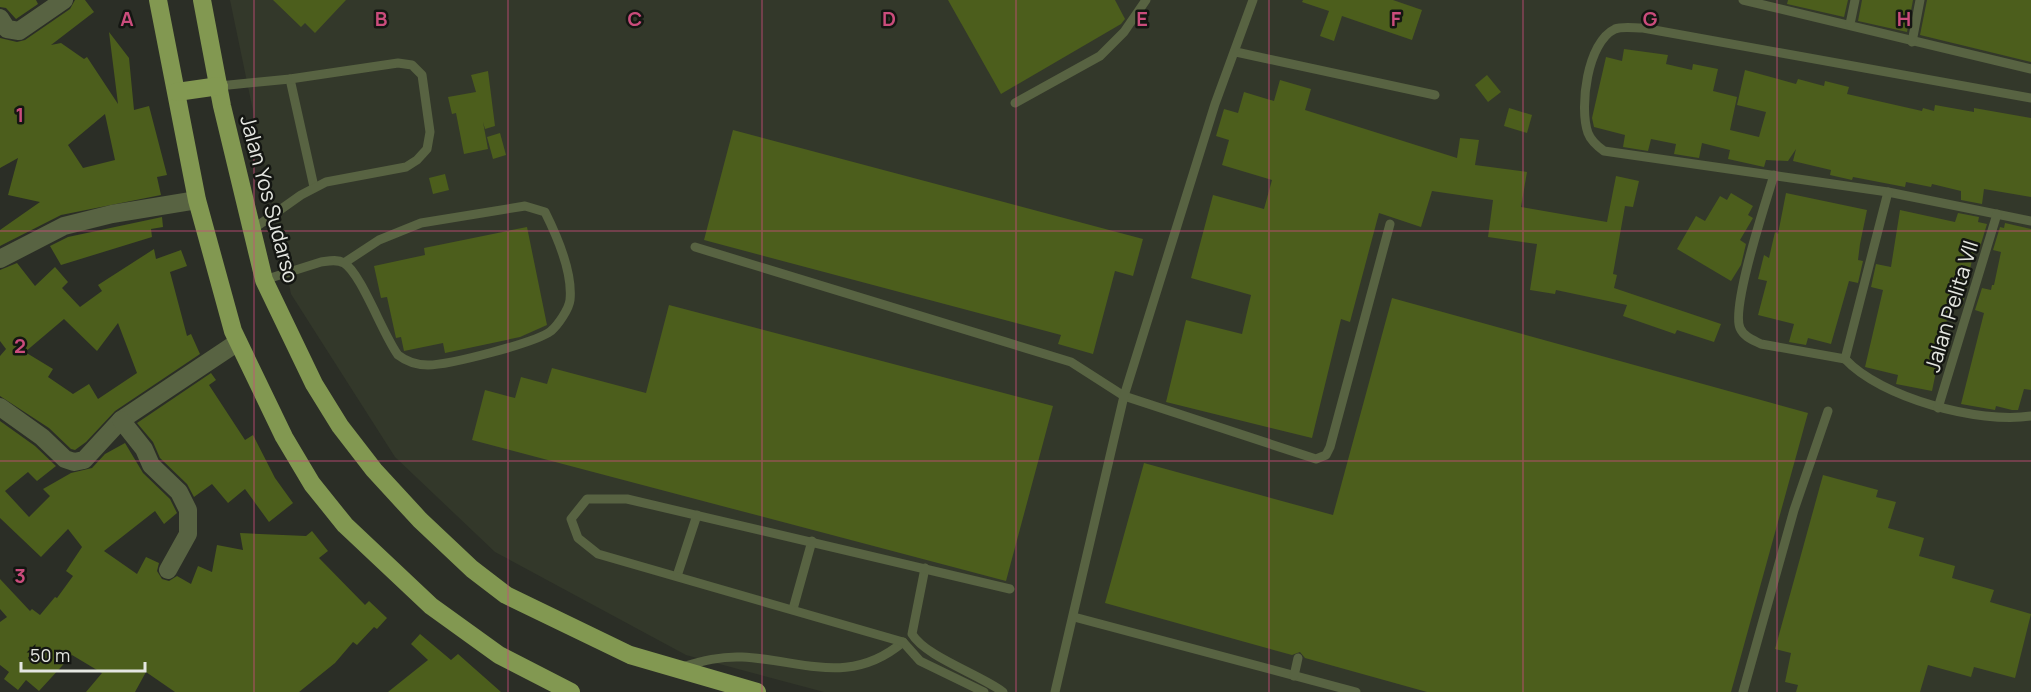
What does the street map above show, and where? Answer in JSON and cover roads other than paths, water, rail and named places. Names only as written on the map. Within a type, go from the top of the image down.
[{"type":"main road","points":[[158,0],[197,200],[215,273],[238,342],[284,437],[317,492],[345,525],[417,594],[472,637],[529,672],[566,691]]},
{"type":"main road","name":"Jalan Yos Sudarso","points":[[202,0],[219,86],[264,280],[314,384],[340,426],[374,470],[442,541],[472,569],[506,595],[608,645],[674,669],[757,692]]},
{"type":"main road","points":[[177,92],[219,86]]},
{"type":"street","points":[[0,18],[8,29],[19,31],[64,0]]},
{"type":"street","points":[[0,259],[64,226],[112,214],[197,200]]},
{"type":"street","points":[[0,407],[42,437],[65,459],[74,462],[84,460],[121,420],[238,342]]},
{"type":"street","points":[[121,420],[144,449],[151,465],[179,492],[188,510],[188,534],[168,570]]},
{"type":"lane","points":[[1016,103],[1100,56],[1124,32],[1146,0]]},
{"type":"lane","points":[[1055,692],[1124,396],[1215,104],[1236,52],[1253,0]]},
{"type":"lane","points":[[1743,0],[1778,3],[1912,42],[2031,69]]},
{"type":"lane","points":[[1850,24],[1855,0]]},
{"type":"lane","points":[[1912,42],[1920,0]]},
{"type":"lane","points":[[2031,98],[1643,28],[1617,28],[1606,35],[1591,61],[1584,115],[1593,142],[1604,151],[1888,192],[2031,221]]},
{"type":"lane","points":[[1236,52],[1435,95]]},
{"type":"lane","points":[[219,86],[290,79],[398,63],[412,66],[422,75],[430,132],[430,141],[422,155],[406,167],[326,182],[314,187],[253,229]]},
{"type":"lane","points":[[290,79],[314,187]]},
{"type":"lane","points":[[1774,176],[1751,254],[1738,315],[1740,328],[1749,338],[1761,344],[1845,359],[1865,378],[1938,408],[2011,419],[2031,416]]},
{"type":"lane","points":[[1845,359],[1888,192]]},
{"type":"lane","points":[[264,280],[321,262],[331,260],[344,263],[356,276],[390,345],[398,355],[416,364],[429,365],[460,360],[540,337],[556,325],[570,302],[567,276],[556,234],[545,212],[525,206],[421,223],[379,240],[344,263]]},
{"type":"lane","name":"Jalan Pelita VII","points":[[1938,408],[1997,214]]},
{"type":"lane","points":[[695,247],[1071,362],[1124,396],[1321,459],[1330,447],[1390,224]]},
{"type":"lane","points":[[1743,692],[1794,510],[1828,411]]},
{"type":"lane","points":[[984,692],[920,661],[903,642],[598,554],[578,538],[571,519],[587,499],[608,497],[627,499],[812,541],[1010,590]]},
{"type":"lane","points":[[676,576],[697,515]]},
{"type":"lane","points":[[793,609],[812,541]]},
{"type":"lane","points":[[925,568],[912,634],[923,648],[964,668],[1003,692]]},
{"type":"lane","points":[[1074,617],[1356,692]]},
{"type":"lane","points":[[674,669],[712,659],[742,657],[840,669],[867,663],[903,642]]},
{"type":"lane","points":[[1294,676],[1298,658]]}]
